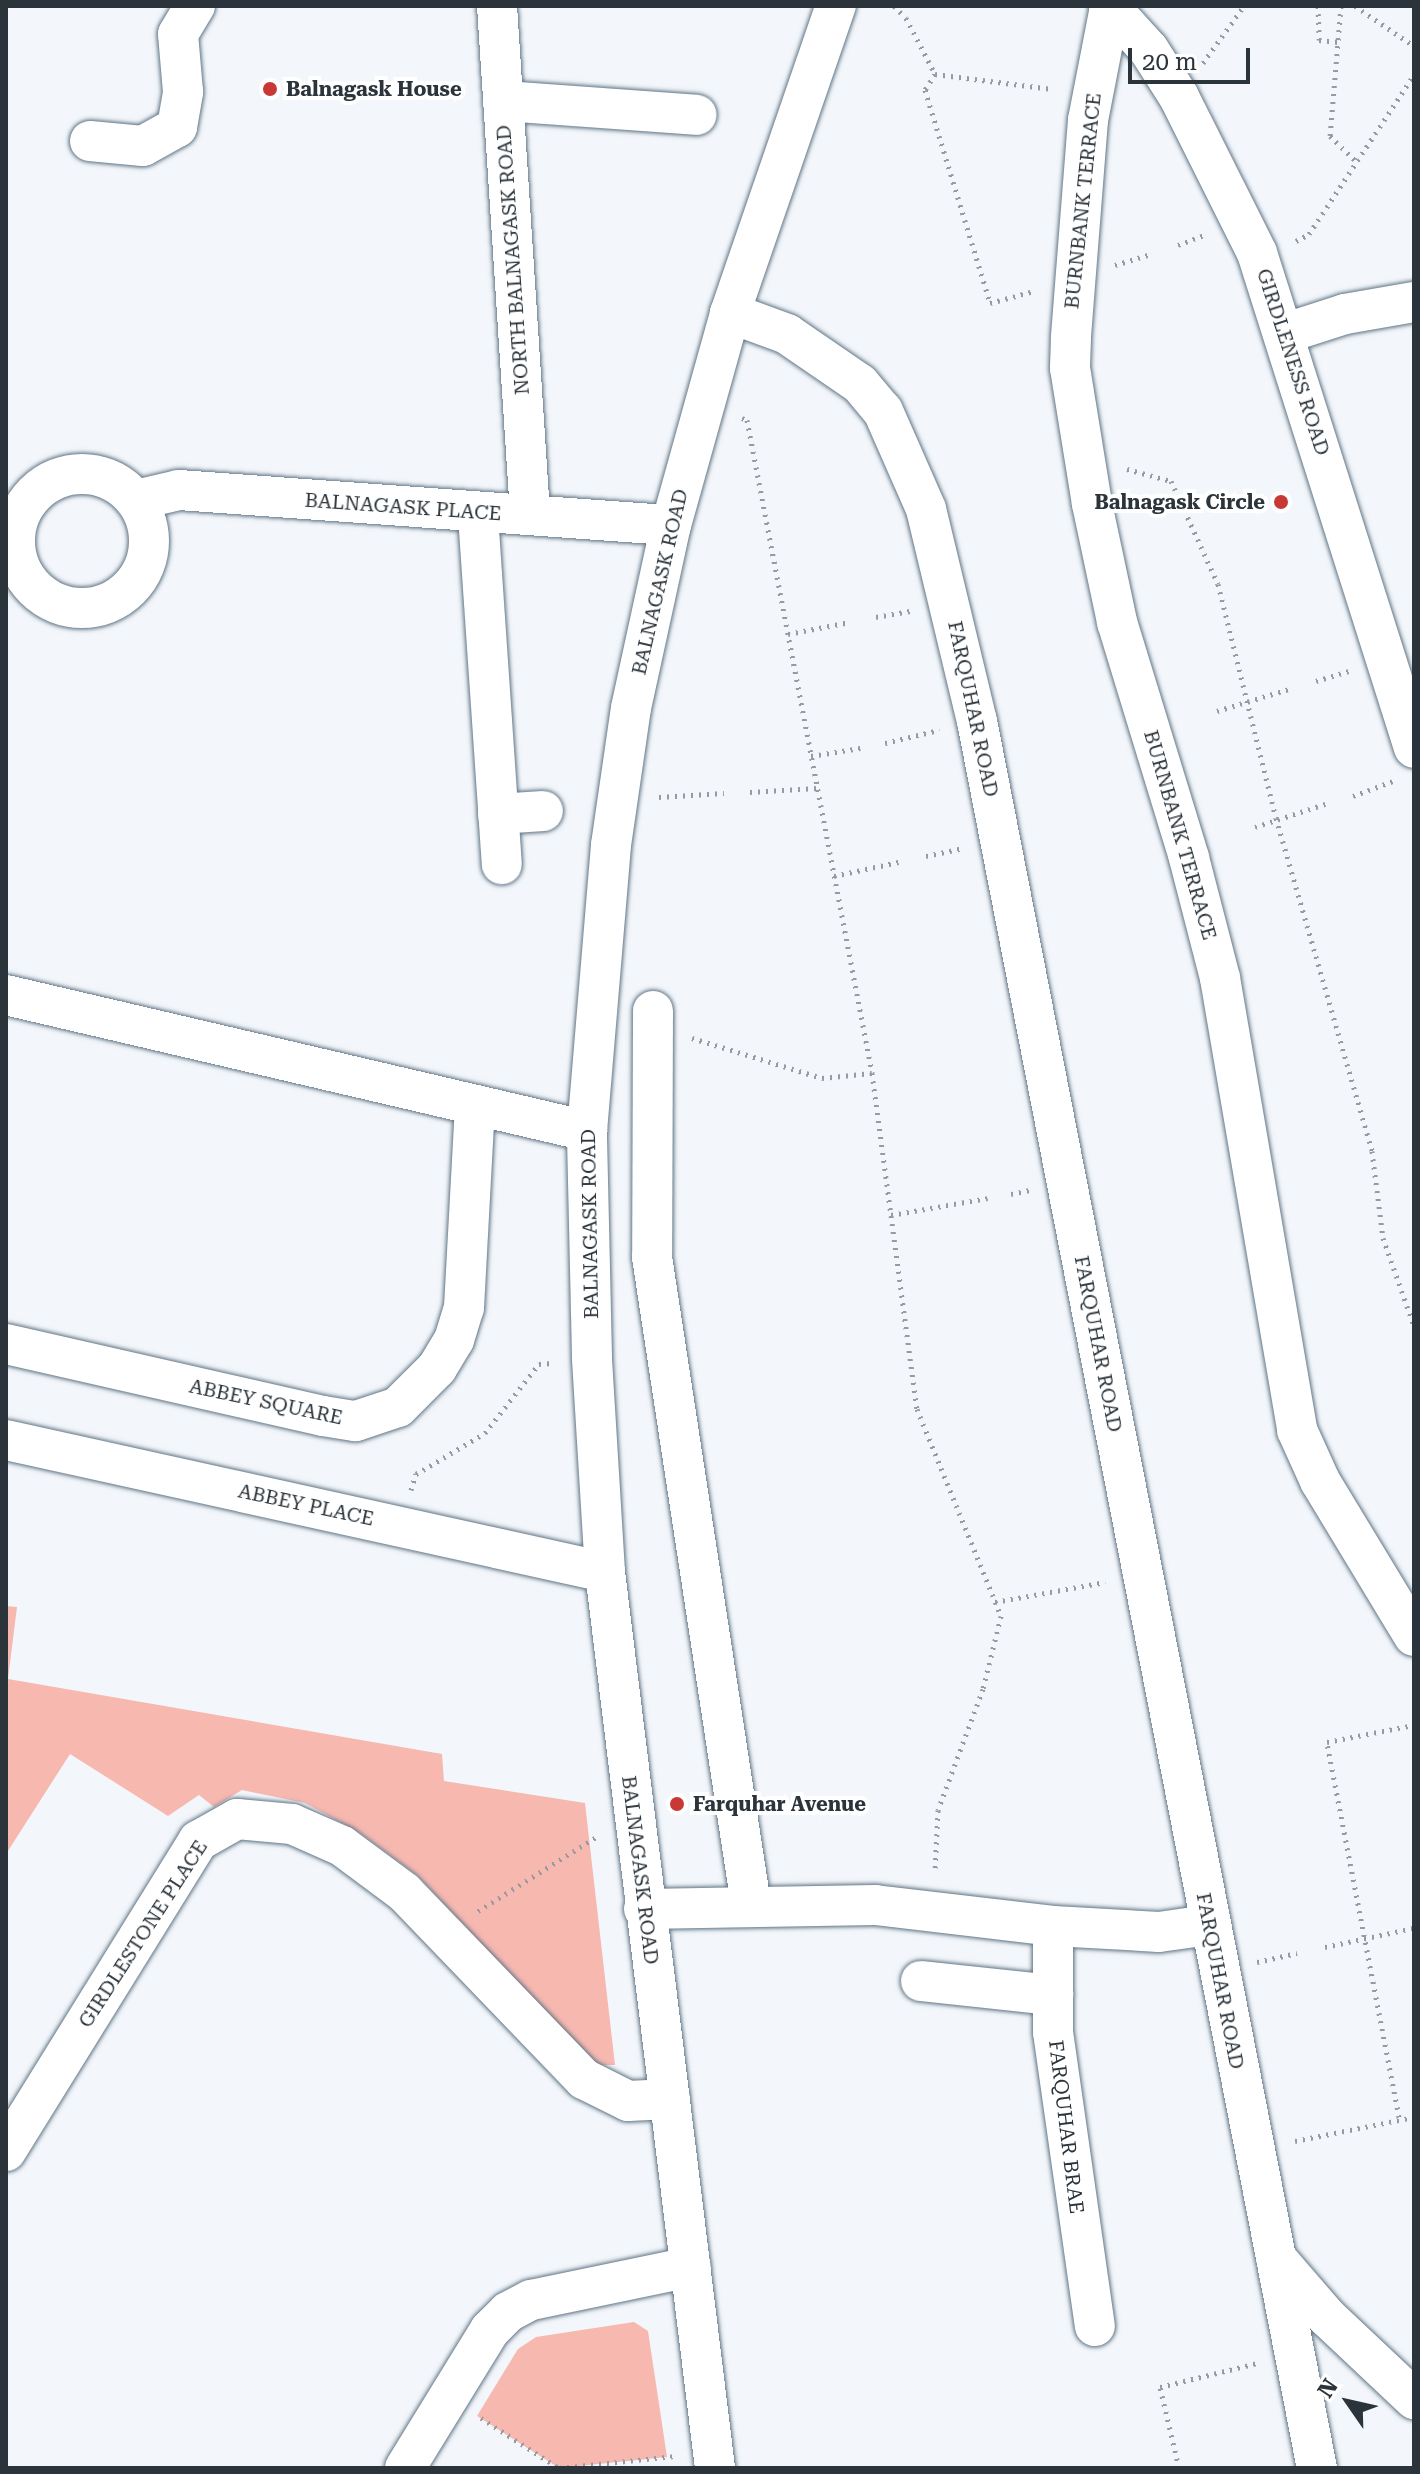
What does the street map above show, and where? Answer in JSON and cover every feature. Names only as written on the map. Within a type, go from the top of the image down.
[{"type":"street","points":[[90,141],[143,146],[177,127],[183,92],[178,34],[195,6]]},
{"type":"street","name":"NORTH BALNAGASK ROAD","points":[[497,6],[530,514]]},
{"type":"street","name":"BALNAGASK ROAD","points":[[714,2460],[605,1572],[592,1357],[587,1131],[608,872],[631,708],[671,525],[730,313],[836,6]]},
{"type":"street","name":"GIRDLENESS ROAD","points":[[1109,6],[1149,50],[1179,97],[1237,207],[1286,333],[1408,763]]},
{"type":"street","name":"BURNBANK TERRACE","points":[[1109,6],[1093,94],[1070,368],[1111,593],[1206,918],[1264,1218],[1297,1430],[1320,1481],[1414,1636]]},
{"type":"street","points":[[503,101],[696,115]]},
{"type":"street","points":[[1286,333],[1345,314],[1414,302]]},
{"type":"street","name":"FARQUHAR ROAD","points":[[730,313],[787,334],[825,356],[883,411],[926,509],[977,721],[1208,1925],[1317,2468]]},
{"type":"street","name":"BALNAGASK PLACE","points":[[136,500],[179,490],[478,515],[530,514],[671,525]]},
{"type":"street","points":[[478,515],[502,864]]},
{"type":"street","points":[[498,814],[543,811]]},
{"type":"street","points":[[6,995],[475,1108],[587,1131]]},
{"type":"street","points":[[653,1011],[652,1257],[751,1905]]},
{"type":"street","name":"ABBEY SQUARE","points":[[6,1344],[323,1416],[356,1421],[398,1407],[437,1368],[454,1340],[464,1308],[475,1108]]},
{"type":"street","name":"ABBEY PLACE","points":[[6,1440],[605,1572]]},
{"type":"street","name":"GIRDLESTONE PLACE","points":[[6,2151],[198,1841],[217,1826],[237,1819],[292,1824],[342,1846],[404,1892],[584,2079],[628,2101],[670,2099]]},
{"type":"street","points":[[644,1909],[751,1905],[933,1910],[1053,1926],[1159,1932],[1208,1925]]},
{"type":"street","name":"FARQUHAR BRAE","points":[[1053,1926],[1055,2047],[1095,2326]]},
{"type":"street","points":[[921,1981],[1053,1995]]},
{"type":"street","points":[[1276,2258],[1327,2317],[1414,2399]]},
{"type":"street","points":[[405,2468],[490,2330],[508,2312],[531,2300],[691,2267]]},
{"type":"path","points":[[894,6],[906,18],[935,74]]},
{"type":"path","points":[[1179,97],[1244,6]]},
{"type":"path","points":[[1318,6],[1319,40],[1338,42]]},
{"type":"path","points":[[1341,6],[1330,136],[1335,147],[1357,162]]},
{"type":"path","points":[[1355,6],[1414,46]]},
{"type":"path","points":[[935,74],[1093,94]]},
{"type":"path","points":[[935,74],[925,90],[990,303],[1027,293]]},
{"type":"path","points":[[1290,243],[1309,234],[1414,75]]},
{"type":"path","points":[[707,397],[747,420],[872,1073],[917,1409],[1001,1616],[983,1689],[938,1810],[933,1910]]},
{"type":"path","points":[[1125,468],[1171,481],[1218,584],[1276,818],[1372,1151],[1383,1238],[1414,1326]]},
{"type":"path","points":[[788,634],[850,622]]},
{"type":"path","points":[[1217,711],[1289,689]]},
{"type":"path","points":[[885,743],[977,721]]},
{"type":"path","points":[[811,756],[860,748]]},
{"type":"path","points":[[1353,796],[1408,763]]},
{"type":"path","points":[[750,792],[817,788]]},
{"type":"path","points":[[1255,827],[1325,804]]},
{"type":"path","points":[[834,876],[899,862]]},
{"type":"path","points":[[653,1011],[693,1039],[822,1078],[872,1073]]},
{"type":"path","points":[[891,1215],[988,1198]]},
{"type":"path","points":[[401,1525],[416,1474],[485,1433],[539,1364],[592,1357]]},
{"type":"path","points":[[995,1602],[1143,1575]]},
{"type":"path","points":[[1399,2117],[1327,1742],[1414,1725]]},
{"type":"path","points":[[443,1933],[633,1818]]},
{"type":"path","points":[[1325,1947],[1414,1928]]},
{"type":"path","points":[[1255,2150],[1399,2117],[1414,2117]]},
{"type":"path","points":[[1179,2468],[1160,2387],[1294,2354]]},
{"type":"path","points":[[448,2398],[559,2468],[714,2460]]},
{"type":"shaded area","points":[[6,1606],[17,1607],[8,1679],[442,1754],[444,1781],[585,1803],[615,2065],[594,2065],[418,1876],[360,1833],[305,1803],[242,1790],[214,1807],[199,1795],[168,1816],[70,1754],[6,1854]]},
{"type":"shaded area","points":[[634,2322],[648,2331],[667,2457],[559,2468],[477,2416],[518,2349],[536,2337]]},
{"type":"place","name":"Balnagask House","points":[[270,89]]},
{"type":"place","name":"Balnagask Circle","points":[[1281,502]]},
{"type":"place","name":"Farquhar Avenue","points":[[677,1804]]}]
